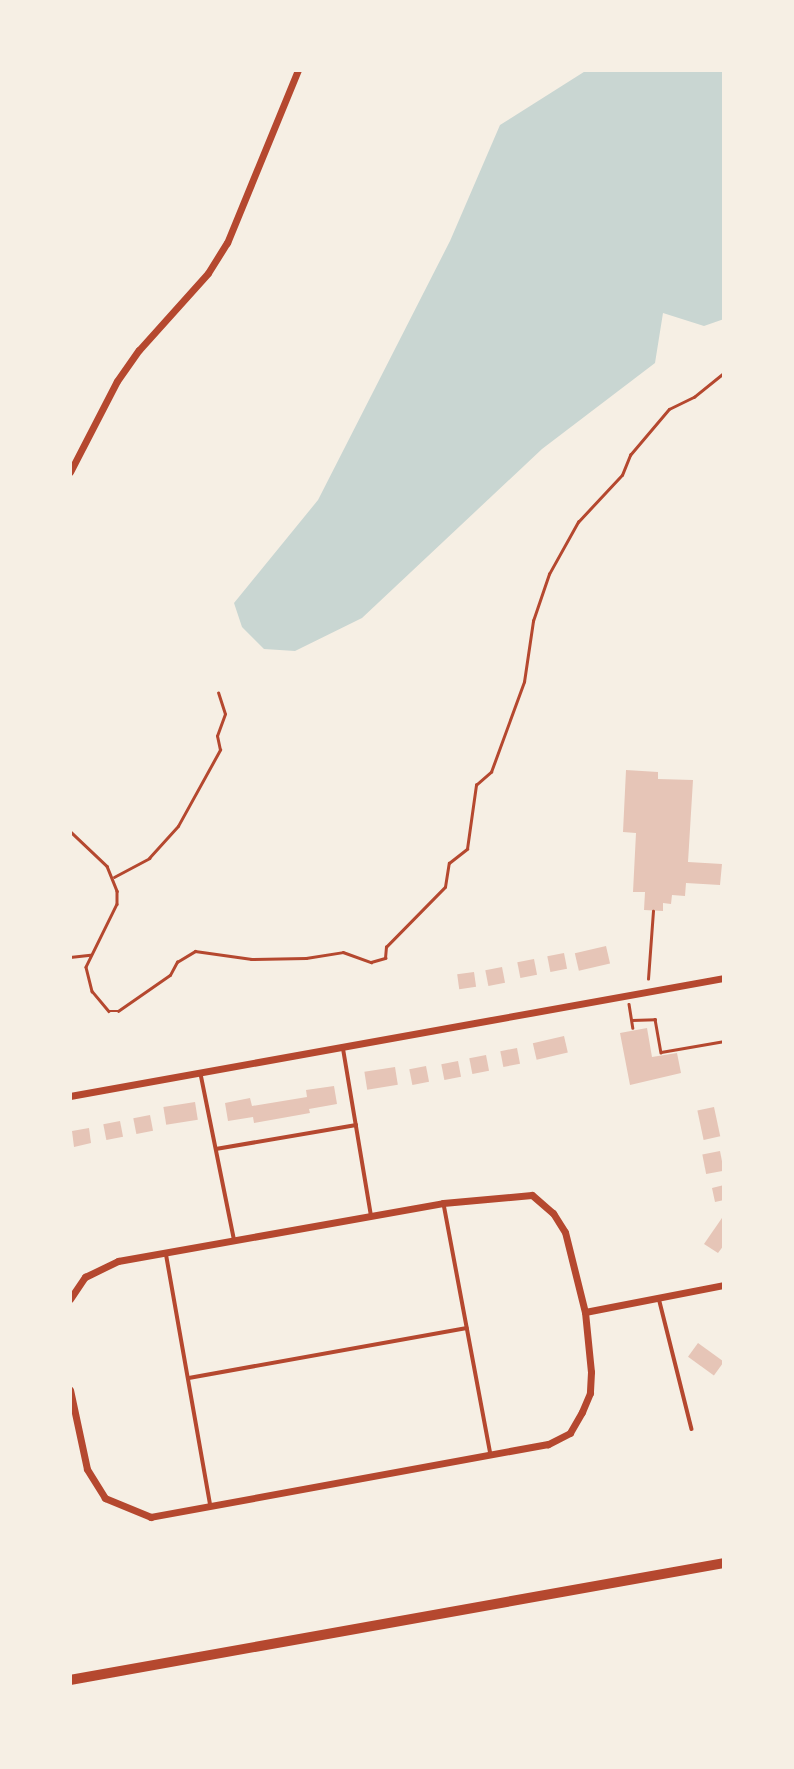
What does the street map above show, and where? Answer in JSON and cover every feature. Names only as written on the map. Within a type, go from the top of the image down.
[{"type":"main road","points":[[70,1681],[724,1563]]},
{"type":"street","points":[[70,472],[117,381],[208,273],[227,243],[298,70]]},
{"type":"street","points":[[70,1096],[723,978],[724,988]]},
{"type":"street","points":[[70,1299],[85,1277],[118,1261],[443,1203],[532,1195],[553,1213],[565,1232],[585,1312],[590,1393],[570,1433],[548,1444],[491,1457],[151,1517],[105,1498],[87,1469],[71,1407],[70,1390]]},
{"type":"street","points":[[585,1312],[724,1285]]},
{"type":"lane","points":[[343,1046],[371,1217]]},
{"type":"lane","points":[[200,1071],[234,1240]]},
{"type":"lane","points":[[216,1149],[356,1125]]},
{"type":"lane","points":[[443,1203],[491,1457]]},
{"type":"lane","points":[[166,1252],[212,1508]]},
{"type":"lane","points":[[659,1298],[692,1429]]},
{"type":"lane","points":[[189,1378],[467,1328]]},
{"type":"path","points":[[70,831],[114,877],[117,904],[90,956],[87,979],[102,1008],[110,1012],[118,1011],[170,975],[177,962],[195,951],[251,958],[306,958],[343,952],[371,962],[385,958],[386,947],[445,887],[450,863],[467,849],[476,785],[491,772],[524,682],[533,621],[549,574],[578,522],[622,475],[630,455],[669,410],[694,397],[724,373]]},
{"type":"path","points":[[114,877],[149,858],[178,826],[220,751],[217,736],[225,714],[218,693]]},
{"type":"path","points":[[648,979],[653,911]]},
{"type":"path","points":[[70,957],[90,956]]},
{"type":"path","points":[[629,1003],[633,1028]]},
{"type":"path","points":[[632,1020],[655,1019],[662,1052],[724,1041]]},
{"type":"shaded area","points":[[587,70],[724,70],[724,319],[704,326],[663,313],[655,363],[542,449],[362,618],[295,651],[264,649],[242,627],[234,603],[318,500],[450,241],[500,125]]},
{"type":"building","points":[[626,770],[658,772],[658,779],[693,780],[688,862],[722,864],[720,885],[686,883],[685,896],[672,895],[671,904],[663,903],[663,911],[644,910],[645,892],[633,892],[636,833],[623,832]]},
{"type":"building","points":[[606,946],[610,964],[579,971],[575,953]]},
{"type":"building","points":[[564,953],[567,969],[550,972],[547,956]]},
{"type":"building","points":[[534,959],[537,975],[520,978],[517,962]]},
{"type":"building","points":[[502,967],[505,983],[488,986],[485,970]]},
{"type":"building","points":[[474,972],[476,987],[459,989],[457,974]]},
{"type":"building","points":[[647,1028],[652,1057],[677,1053],[681,1073],[630,1085],[620,1033]]},
{"type":"building","points":[[564,1036],[568,1053],[537,1060],[533,1043]]},
{"type":"building","points":[[517,1048],[520,1064],[503,1067],[500,1051]]},
{"type":"building","points":[[486,1055],[489,1071],[472,1074],[469,1058]]},
{"type":"building","points":[[458,1061],[461,1077],[444,1080],[441,1064]]},
{"type":"building","points":[[426,1066],[429,1082],[412,1085],[409,1069]]},
{"type":"building","points":[[395,1067],[398,1085],[367,1090],[364,1072]]},
{"type":"building","points":[[334,1086],[337,1104],[309,1109],[310,1113],[254,1123],[253,1117],[228,1121],[225,1103],[250,1098],[252,1106],[307,1097],[306,1090]]},
{"type":"building","points":[[195,1102],[198,1120],[166,1125],[163,1107]]},
{"type":"building","points":[[714,1107],[720,1136],[704,1140],[697,1111]]},
{"type":"building","points":[[150,1115],[153,1131],[136,1134],[133,1118]]},
{"type":"building","points":[[120,1121],[123,1137],[106,1140],[103,1124]]},
{"type":"building","points":[[89,1128],[91,1143],[74,1147],[72,1131]]},
{"type":"building","points":[[720,1151],[724,1171],[706,1174],[702,1154]]},
{"type":"building","points":[[724,1185],[724,1200],[715,1202],[712,1188]]},
{"type":"building","points":[[724,1215],[724,1245],[718,1253],[704,1244]]},
{"type":"building","points":[[698,1343],[724,1362],[714,1376],[688,1357]]}]
